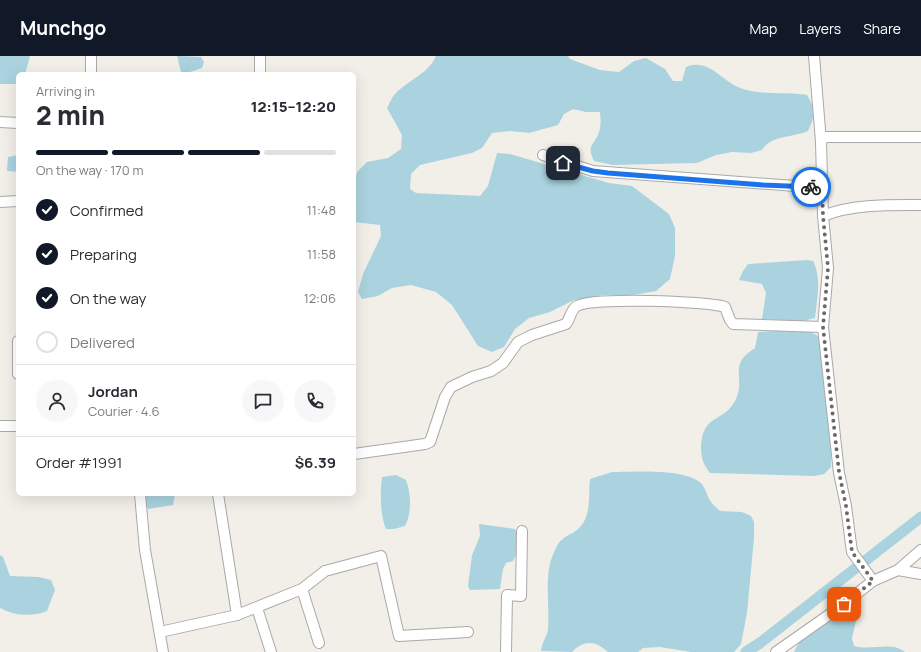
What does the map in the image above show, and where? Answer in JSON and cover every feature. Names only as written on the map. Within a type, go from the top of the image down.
[{"type":"street","points":[[91,56],[91,72]]},
{"type":"street","points":[[260,56],[260,72]]},
{"type":"street","points":[[814,56],[823,216],[828,268],[823,327],[839,472],[846,506],[852,552],[871,578]]},
{"type":"street","points":[[0,122],[16,123]]},
{"type":"street","points":[[820,142],[824,137],[921,138]]},
{"type":"street","points":[[543,156],[593,171],[822,188]]},
{"type":"street","points":[[0,202],[16,201]]},
{"type":"street","points":[[823,216],[837,211],[921,205]]},
{"type":"street","points":[[356,454],[430,442],[445,397],[451,387],[472,377],[491,371],[504,363],[518,342],[532,335],[566,324],[573,309],[576,306],[583,304],[641,301],[698,302],[724,307],[733,324],[823,327]]},
{"type":"street","points":[[0,426],[16,426]]},
{"type":"street","points":[[140,496],[145,550],[163,652]]},
{"type":"street","points":[[218,496],[237,615]]},
{"type":"street","points":[[506,652],[507,595],[521,596],[522,531]]},
{"type":"street","points":[[776,652],[791,647],[871,578],[898,570],[921,550]]},
{"type":"street","points":[[160,632],[237,615],[302,589],[325,571],[381,556],[399,636],[468,632]]},
{"type":"street","points":[[898,570],[921,574]]},
{"type":"street","points":[[302,589],[319,643]]},
{"type":"street","points":[[257,608],[271,652]]},
{"type":"water","points":[[0,56],[30,56],[26,72],[16,72],[16,84],[0,84]]},
{"type":"water","points":[[177,56],[201,57],[204,62],[202,68],[190,72],[181,72]]},
{"type":"water","points":[[436,56],[568,56],[570,59],[600,70],[619,72],[634,61],[646,58],[665,69],[673,81],[682,81],[686,67],[701,65],[714,71],[740,88],[765,93],[807,95],[814,113],[808,131],[776,139],[766,145],[762,150],[751,153],[732,152],[716,155],[697,163],[613,165],[594,161],[591,152],[591,147],[600,130],[600,112],[586,112],[573,109],[564,114],[558,125],[529,133],[511,131],[492,133],[482,148],[472,153],[420,165],[411,174],[410,189],[416,193],[480,196],[488,186],[497,153],[510,154],[609,183],[632,186],[669,214],[675,228],[675,256],[670,279],[656,291],[633,295],[604,295],[574,300],[550,312],[529,318],[515,329],[504,347],[492,352],[478,346],[452,305],[436,292],[411,285],[392,288],[378,296],[362,299],[358,292],[363,274],[381,236],[380,225],[356,222],[357,172],[367,162],[388,158],[401,149],[402,135],[387,108],[395,94],[424,72]]},
{"type":"water","points":[[16,155],[16,172],[7,171],[8,157]]},
{"type":"water","points":[[807,260],[813,261],[816,268],[818,281],[815,318],[803,321],[762,319],[766,293],[762,284],[739,280],[748,264]]},
{"type":"water","points":[[758,332],[811,332],[818,336],[822,347],[831,449],[831,467],[824,474],[814,476],[710,473],[703,462],[701,452],[702,437],[705,429],[709,423],[726,412],[736,399],[739,391],[739,366],[747,354],[755,348]]},
{"type":"water","points":[[612,472],[658,472],[683,475],[693,478],[701,483],[711,502],[720,511],[742,512],[751,516],[754,522],[754,538],[747,613],[741,644],[734,652],[691,652],[660,647],[643,648],[638,652],[608,652],[604,648],[590,643],[581,645],[572,652],[541,651],[548,629],[548,578],[551,559],[563,538],[579,528],[586,518],[589,505],[590,479]]},
{"type":"water","points":[[396,475],[406,480],[408,485],[410,497],[409,515],[405,526],[394,529],[386,529],[381,503],[382,477]]},
{"type":"water","points":[[145,496],[175,496],[173,505],[148,509]]},
{"type":"water","points":[[479,524],[515,529],[518,541],[516,554],[513,561],[506,563],[503,569],[500,589],[470,590],[468,586],[472,555],[480,536]]},
{"type":"water","points":[[0,555],[3,557],[10,576],[39,577],[51,580],[55,590],[47,611],[24,615],[12,613],[0,608]]},
{"type":"water","points":[[854,604],[857,616],[852,638],[854,646],[868,648],[894,647],[905,652],[794,652],[799,642]]},
{"type":"waterway","points":[[746,652],[760,643],[921,517]]},
{"type":"way so far","points":[[811,187],[822,188],[828,268],[823,327],[839,472],[846,506],[848,533],[852,552],[873,581],[844,604]]},
{"type":"route","points":[[563,163],[593,171],[608,173],[763,185],[811,187]]}]
